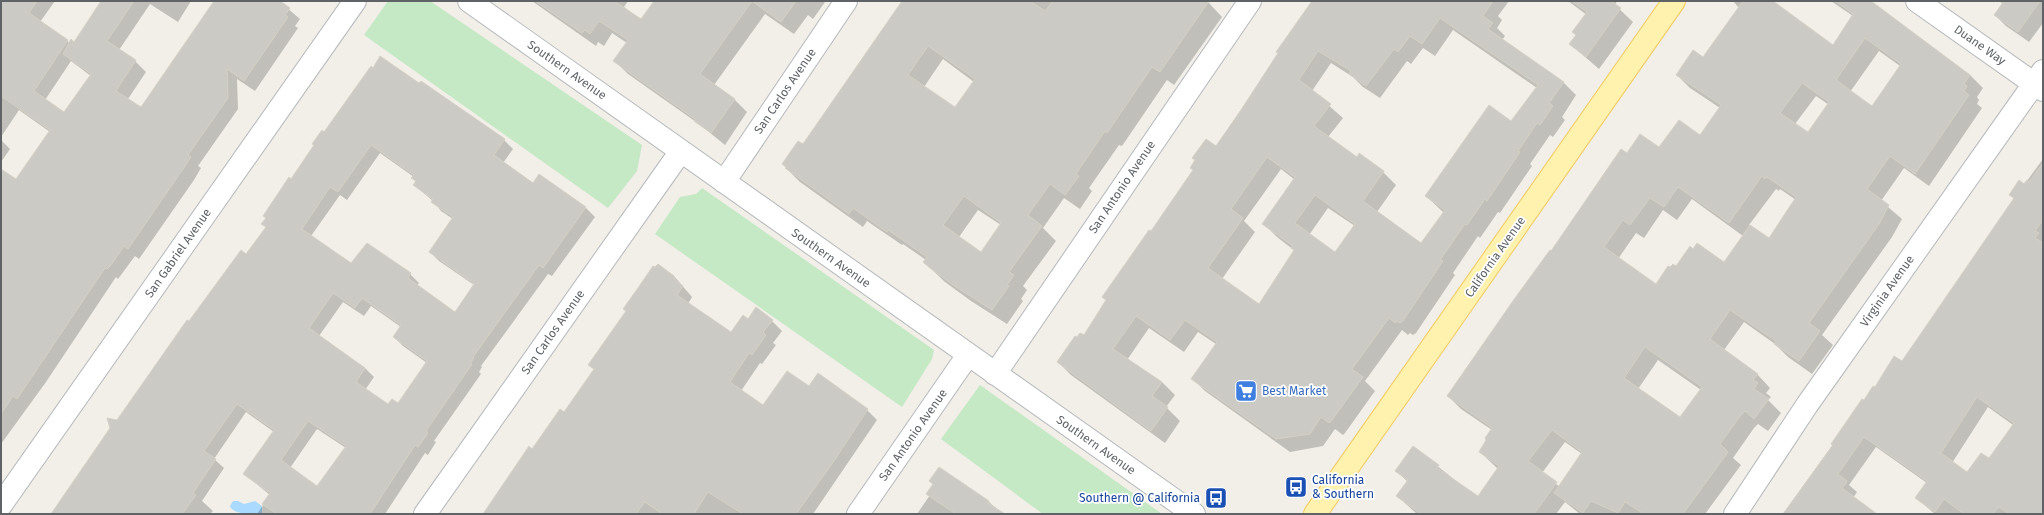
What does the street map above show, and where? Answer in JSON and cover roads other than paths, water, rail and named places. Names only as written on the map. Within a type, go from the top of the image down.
[{"type":"main road","name":"California Avenue","points":[[1315,514],[1674,1]]},
{"type":"street","name":"San Gabriel Avenue","points":[[1,505],[355,1]]},
{"type":"street","name":"Southern Avenue","points":[[469,1],[1194,514]]},
{"type":"street","name":"San Carlos Avenue","points":[[724,182],[846,1]]},
{"type":"street","name":"San Antonio Avenue","points":[[995,374],[1250,1]]},
{"type":"street","name":"Duane Way","points":[[1917,1],[2040,81]]},
{"type":"street","name":"Virginia Avenue","points":[[1734,514],[1807,405],[2040,81]]},
{"type":"street","name":"San Carlos Avenue","points":[[425,514],[681,151]]},
{"type":"street","name":"San Antonio Avenue","points":[[858,514],[968,355]]},
{"type":"water","points":[[233,501],[238,501],[244,504],[255,501],[262,506],[262,514],[235,511],[230,506]]},
{"type":"place","name":"Best Market","points":[[1246,391]]},
{"type":"place","name":"California & Southern","points":[[1296,487]]},
{"type":"place","name":"Southern @ California","points":[[1216,498]]}]
